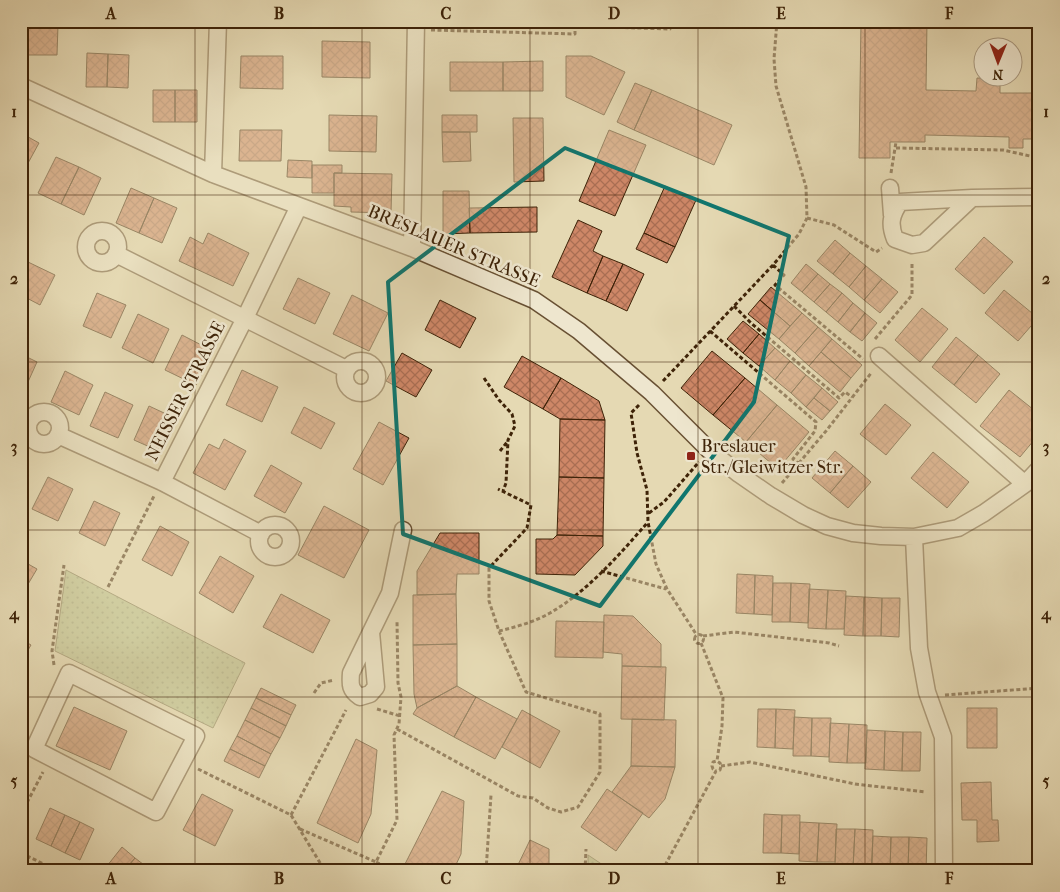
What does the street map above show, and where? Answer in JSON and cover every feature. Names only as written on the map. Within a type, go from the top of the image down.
[{"type":"street","points":[[213,174],[218,21]]},
{"type":"street","points":[[412,248],[416,25]]},
{"type":"street","name":"BRESLAUER STRASSE","points":[[21,86],[213,174],[412,248],[534,300],[579,331],[652,393],[709,450],[771,496],[827,526],[853,533],[914,537],[958,528],[984,513],[1025,484],[1039,469]]},
{"type":"street","points":[[890,188],[891,229],[895,239],[912,245],[924,243],[972,198]]},
{"type":"street","points":[[892,215],[900,202],[1039,197]]},
{"type":"street","name":"NEISSER STRASSE","points":[[162,482],[299,206]]},
{"type":"street","name":"NEISSER STRASSE","points":[[116,254],[346,369]]},
{"type":"street","points":[[875,352],[1025,484]]},
{"type":"street","name":"NEISSER STRASSE","points":[[58,435],[162,482],[261,534]]},
{"type":"street","points":[[371,632],[376,687],[370,694],[360,698],[350,687],[350,673],[390,593],[403,530]]},
{"type":"street","points":[[914,537],[919,648],[929,696],[943,737],[944,871]]},
{"type":"street","points":[[69,674],[196,736],[156,812],[50,758],[27,750],[69,674]]},
{"type":"path","points":[[416,25],[575,34],[575,26],[670,29],[670,21]]},
{"type":"path","points":[[777,21],[774,59],[776,86],[806,187],[807,218],[799,234],[773,265],[631,413],[637,453],[646,490],[649,513],[648,522],[656,564],[667,589],[696,634],[703,636],[734,632],[829,643],[838,646]]},
{"type":"path","points":[[893,166],[896,142]]},
{"type":"path","points":[[896,148],[1003,150],[1039,158]]},
{"type":"path","points":[[807,218],[834,225],[876,252]]},
{"type":"path","points":[[771,496],[852,397],[875,352],[912,295],[912,245]]},
{"type":"path","points":[[773,265],[784,275],[775,285],[866,362],[875,352]]},
{"type":"path","points":[[734,306],[751,323],[839,398],[845,392],[852,397]]},
{"type":"path","points":[[710,331],[816,422],[815,431],[793,459],[798,463]]},
{"type":"path","points":[[860,356],[875,352]]},
{"type":"path","points":[[484,378],[499,400],[512,414],[515,426],[500,451]]},
{"type":"path","points":[[503,491],[506,483],[508,440]]},
{"type":"path","points":[[649,513],[664,502],[709,450]]},
{"type":"path","points":[[108,587],[162,482]]},
{"type":"path","points":[[397,729],[518,796],[533,798],[548,808],[561,812],[578,807],[600,772],[600,714],[526,692],[499,631],[489,601],[489,568],[527,528],[531,504],[498,489]]},
{"type":"path","points":[[499,631],[519,626],[548,614],[577,595],[648,522]]},
{"type":"path","points":[[64,565],[52,650],[52,664],[69,674]]},
{"type":"path","points":[[601,572],[667,589]]},
{"type":"path","points":[[376,862],[397,820],[394,736],[400,716],[401,697],[398,683],[397,618]]},
{"type":"path","points":[[696,634],[694,641],[701,643]]},
{"type":"path","points":[[703,636],[701,643],[723,698],[722,726],[717,761],[712,766],[716,771]]},
{"type":"path","points":[[314,694],[321,683],[338,679],[350,687]]},
{"type":"path","points":[[929,696],[1039,688]]},
{"type":"path","points":[[291,815],[346,710]]},
{"type":"path","points":[[21,814],[50,758]]},
{"type":"path","points":[[717,761],[722,766]]},
{"type":"path","points":[[183,762],[291,815],[325,871]]},
{"type":"path","points":[[662,871],[716,771],[720,770],[722,766],[750,762],[855,784],[944,794]]},
{"type":"path","points":[[486,871],[491,795]]},
{"type":"path","points":[[300,829],[393,871]]},
{"type":"path","points":[[586,849],[586,871]]},
{"type":"path","points":[[21,854],[58,871]]},
{"type":"path","points":[[786,867],[796,871]]},
{"type":"highlighted area","points":[[565,148],[789,236],[754,402],[600,606],[403,534],[388,282]]},
{"type":"green space","points":[[66,570],[245,663],[213,728],[55,651]]},
{"type":"green space","points":[[588,855],[612,871],[588,871]]},
{"type":"building","points":[[459,21],[480,21],[480,24],[459,24]]},
{"type":"building","points":[[480,21],[502,21],[502,24],[480,24]]},
{"type":"building","points":[[502,21],[523,21],[523,28],[502,27]]},
{"type":"building","points":[[523,21],[545,21],[545,28],[523,28]]},
{"type":"building","points":[[705,21],[743,21],[743,27],[705,27]]},
{"type":"building","points":[[861,21],[927,21],[926,90],[976,91],[976,88],[1000,88],[1000,93],[1039,93],[1039,139],[1023,139],[1023,148],[1009,148],[1009,137],[925,135],[925,142],[890,142],[890,158],[859,158]]},
{"type":"building","points":[[21,25],[58,25],[57,55],[21,55]]},
{"type":"building","points":[[322,41],[370,42],[370,78],[322,77]]},
{"type":"building","points":[[87,53],[108,54],[107,87],[86,87]]},
{"type":"building","points":[[108,54],[129,55],[128,88],[107,87]]},
{"type":"building","points":[[241,56],[283,56],[283,89],[240,88]]},
{"type":"building","points":[[566,56],[591,56],[625,72],[604,115],[566,97]]},
{"type":"building","points":[[543,61],[543,91],[503,91],[503,62]]},
{"type":"building","points":[[450,62],[503,62],[503,91],[450,91]]},
{"type":"building","points":[[635,83],[652,90],[634,130],[617,122]]},
{"type":"building","points":[[153,90],[175,90],[175,122],[153,122]]},
{"type":"building","points":[[175,90],[197,90],[197,122],[175,122]]},
{"type":"building","points":[[652,90],[732,125],[714,165],[634,130]]},
{"type":"building","points":[[329,115],[377,116],[376,152],[329,151]]},
{"type":"building","points":[[442,115],[477,115],[477,132],[442,132]]},
{"type":"building","points":[[513,118],[543,118],[544,181],[514,182]]},
{"type":"building","points":[[240,130],[282,130],[281,161],[239,161]]},
{"type":"building","points":[[609,130],[646,145],[615,216],[579,201]]},
{"type":"building","points":[[442,132],[470,132],[471,161],[443,162]]},
{"type":"building","points":[[21,133],[39,143],[21,176]]},
{"type":"building","points":[[56,157],[79,167],[61,204],[38,193]]},
{"type":"building","points":[[288,160],[312,161],[312,178],[287,177]]},
{"type":"building","points":[[312,165],[342,165],[342,173],[334,173],[334,193],[312,193]]},
{"type":"building","points":[[79,167],[101,178],[84,215],[61,204]]},
{"type":"building","points":[[334,173],[392,174],[391,213],[351,212],[351,207],[334,206]]},
{"type":"building","points":[[665,186],[696,200],[675,247],[644,233]]},
{"type":"building","points":[[131,188],[154,198],[139,233],[116,223]]},
{"type":"building","points":[[443,191],[469,191],[470,233],[443,234]]},
{"type":"building","points":[[154,198],[177,208],[162,243],[139,233]]},
{"type":"building","points":[[537,207],[537,232],[470,233],[469,208]]},
{"type":"building","points":[[578,220],[602,231],[593,251],[603,256],[587,293],[552,277]]},
{"type":"building","points":[[208,233],[249,253],[233,286],[179,261],[190,237],[203,244]]},
{"type":"building","points":[[644,233],[675,247],[667,263],[636,249]]},
{"type":"building","points":[[984,237],[1013,262],[984,294],[955,269]]},
{"type":"building","points":[[835,240],[850,253],[833,274],[817,261]]},
{"type":"building","points":[[850,253],[866,266],[849,287],[833,274]]},
{"type":"building","points":[[603,256],[623,264],[606,301],[587,293]]},
{"type":"building","points":[[28,262],[55,275],[40,305],[21,295],[21,274]]},
{"type":"building","points":[[623,264],[644,274],[627,311],[606,301]]},
{"type":"building","points":[[806,264],[818,274],[802,292],[791,283]]},
{"type":"building","points":[[866,266],[882,279],[864,300],[849,287]]},
{"type":"building","points":[[818,274],[830,284],[814,302],[802,292]]},
{"type":"building","points":[[298,278],[330,293],[315,324],[283,309]]},
{"type":"building","points":[[882,279],[898,292],[880,313],[864,300]]},
{"type":"building","points":[[830,284],[842,293],[826,312],[814,302]]},
{"type":"building","points":[[771,287],[802,313],[790,326],[760,300]]},
{"type":"building","points":[[1004,290],[1038,318],[1018,341],[985,313]]},
{"type":"building","points":[[97,293],[126,305],[111,338],[83,326]]},
{"type":"building","points":[[842,293],[853,303],[838,322],[826,312]]},
{"type":"building","points":[[352,295],[388,313],[369,351],[333,334]]},
{"type":"building","points":[[440,300],[476,318],[460,348],[425,330]]},
{"type":"building","points":[[760,300],[790,326],[779,339],[748,314]]},
{"type":"building","points":[[853,303],[865,313],[850,332],[838,322]]},
{"type":"building","points":[[922,308],[948,329],[920,362],[895,340]]},
{"type":"building","points":[[802,313],[818,327],[795,353],[779,339]]},
{"type":"building","points":[[865,313],[877,323],[862,341],[850,332]]},
{"type":"building","points":[[138,314],[169,329],[153,363],[122,348]]},
{"type":"building","points":[[743,321],[759,334],[743,353],[727,339]]},
{"type":"building","points":[[818,327],[832,339],[809,366],[795,353]]},
{"type":"building","points":[[759,334],[775,348],[759,366],[743,353]]},
{"type":"building","points":[[182,335],[213,351],[196,385],[165,370]]},
{"type":"building","points":[[956,337],[978,355],[954,385],[932,367]]},
{"type":"building","points":[[832,339],[862,365],[851,378],[821,352]]},
{"type":"building","points":[[775,348],[790,361],[775,380],[759,366]]},
{"type":"building","points":[[712,351],[745,378],[713,415],[681,388]]},
{"type":"building","points":[[821,352],[851,378],[840,392],[809,366]]},
{"type":"building","points":[[402,353],[432,370],[416,397],[386,381]]},
{"type":"building","points":[[21,354],[37,362],[23,393],[21,392]]},
{"type":"building","points":[[978,355],[1000,374],[976,403],[954,385]]},
{"type":"building","points":[[522,356],[561,378],[543,409],[504,387]]},
{"type":"building","points":[[790,361],[806,375],[791,393],[775,380]]},
{"type":"building","points":[[242,370],[278,387],[262,422],[226,405]]},
{"type":"building","points":[[65,371],[93,385],[79,415],[51,402]]},
{"type":"building","points":[[806,375],[822,388],[806,407],[791,393]]},
{"type":"building","points":[[561,378],[599,401],[605,420],[560,419],[543,409]]},
{"type":"building","points":[[745,378],[777,405],[746,442],[713,415]]},
{"type":"building","points":[[822,388],[838,402],[830,411],[814,398]]},
{"type":"building","points":[[1009,390],[1039,414],[1039,434],[1020,457],[980,426]]},
{"type":"building","points":[[105,392],[133,405],[118,438],[90,426]]},
{"type":"building","points":[[814,398],[830,411],[822,420],[806,407]]},
{"type":"building","points":[[885,404],[911,425],[886,455],[860,434]]},
{"type":"building","points":[[777,405],[809,432],[778,469],[746,442]]},
{"type":"building","points":[[149,406],[177,419],[161,452],[134,440]]},
{"type":"building","points":[[304,407],[335,423],[321,449],[291,433]]},
{"type":"building","points":[[560,419],[605,420],[604,478],[559,477]]},
{"type":"building","points":[[379,422],[409,438],[383,485],[353,469]]},
{"type":"building","points":[[224,439],[246,451],[225,490],[193,473],[209,444],[219,449]]},
{"type":"building","points":[[835,451],[853,466],[830,493],[812,478]]},
{"type":"building","points":[[933,452],[969,482],[947,508],[911,478]]},
{"type":"building","points":[[271,465],[302,483],[285,513],[254,496]]},
{"type":"building","points":[[853,466],[871,482],[848,508],[830,493]]},
{"type":"building","points":[[48,477],[73,489],[58,521],[32,509]]},
{"type":"building","points":[[559,477],[604,478],[603,536],[557,535]]},
{"type":"building","points":[[94,501],[120,513],[105,546],[79,533]]},
{"type":"building","points":[[324,506],[369,530],[344,578],[298,555]]},
{"type":"building","points":[[160,526],[189,542],[172,576],[142,560]]},
{"type":"building","points":[[440,533],[479,533],[479,574],[457,574],[456,594],[417,595],[417,571]]},
{"type":"building","points":[[557,535],[603,536],[603,546],[575,575],[536,574],[536,539],[553,539]]},
{"type":"building","points":[[220,556],[254,576],[233,613],[199,593]]},
{"type":"building","points":[[21,560],[37,569],[21,596]]},
{"type":"building","points":[[737,574],[755,575],[754,614],[736,613]]},
{"type":"building","points":[[755,575],[773,576],[772,615],[754,614]]},
{"type":"building","points":[[773,583],[791,583],[790,622],[772,622]]},
{"type":"building","points":[[791,583],[810,584],[808,623],[790,622]]},
{"type":"building","points":[[809,589],[828,590],[826,629],[808,628]]},
{"type":"building","points":[[828,590],[846,591],[844,629],[826,629]]},
{"type":"building","points":[[281,594],[330,620],[313,653],[263,627]]},
{"type":"building","points":[[456,594],[457,644],[413,645],[413,595]]},
{"type":"building","points":[[846,596],[864,597],[863,636],[844,635]]},
{"type":"building","points":[[864,597],[882,598],[881,636],[863,636]]},
{"type":"building","points":[[882,598],[900,598],[899,637],[881,636]]},
{"type":"building","points":[[604,615],[633,616],[661,644],[661,667],[622,666],[622,654],[603,652]]},
{"type":"building","points":[[556,621],[604,622],[603,658],[555,657]]},
{"type":"building","points":[[21,639],[31,645],[21,662]]},
{"type":"building","points":[[457,644],[457,686],[417,708],[414,694],[413,645]]},
{"type":"building","points":[[622,666],[666,667],[664,720],[621,719]]},
{"type":"building","points":[[457,686],[476,697],[454,737],[413,714],[417,708]]},
{"type":"building","points":[[261,688],[296,705],[291,715],[256,698]]},
{"type":"building","points":[[476,697],[517,719],[495,759],[454,737]]},
{"type":"building","points":[[256,698],[291,715],[286,726],[251,708]]},
{"type":"building","points":[[74,707],[127,731],[110,770],[56,746]]},
{"type":"building","points":[[251,708],[286,726],[280,738],[245,720]]},
{"type":"building","points":[[967,708],[997,708],[997,748],[967,748]]},
{"type":"building","points":[[758,709],[776,709],[775,748],[757,747]]},
{"type":"building","points":[[776,709],[795,710],[793,749],[775,748]]},
{"type":"building","points":[[522,710],[560,731],[540,768],[502,747]]},
{"type":"building","points":[[794,717],[812,718],[811,756],[793,756]]},
{"type":"building","points":[[812,718],[831,718],[829,757],[811,756]]},
{"type":"building","points":[[632,719],[676,720],[675,767],[631,766]]},
{"type":"building","points":[[245,720],[280,738],[271,754],[237,736]]},
{"type":"building","points":[[830,723],[849,724],[847,763],[829,762]]},
{"type":"building","points":[[849,724],[867,725],[866,763],[847,763]]},
{"type":"building","points":[[867,730],[885,731],[884,770],[865,769]]},
{"type":"building","points":[[885,731],[903,732],[902,771],[884,770]]},
{"type":"building","points":[[903,732],[921,732],[920,771],[902,771]]},
{"type":"building","points":[[237,736],[271,754],[265,766],[230,749]]},
{"type":"building","points":[[356,739],[377,750],[371,814],[358,843],[317,823]]},
{"type":"building","points":[[230,749],[265,766],[259,778],[224,761]]},
{"type":"building","points":[[631,766],[675,767],[665,799],[649,818],[612,792]]},
{"type":"building","points":[[991,782],[992,820],[998,820],[999,841],[977,842],[977,820],[962,820],[961,783]]},
{"type":"building","points":[[607,789],[643,813],[616,851],[581,827]]},
{"type":"building","points":[[442,791],[464,801],[461,854],[453,871],[414,871],[404,866]]},
{"type":"building","points":[[202,794],[233,810],[215,846],[183,830]]},
{"type":"building","points":[[50,808],[65,815],[51,846],[36,839]]},
{"type":"building","points":[[764,814],[782,815],[781,853],[763,853]]},
{"type":"building","points":[[65,815],[80,822],[65,853],[51,846]]},
{"type":"building","points":[[782,815],[800,815],[799,854],[781,853]]},
{"type":"building","points":[[80,822],[94,829],[80,860],[65,853]]},
{"type":"building","points":[[800,822],[819,823],[817,862],[799,861]]},
{"type":"building","points":[[819,823],[837,824],[835,862],[817,862]]},
{"type":"building","points":[[836,829],[855,829],[853,868],[835,867]]},
{"type":"building","points":[[855,829],[873,830],[872,869],[853,868]]},
{"type":"building","points":[[873,836],[891,837],[890,871],[871,871]]},
{"type":"building","points":[[891,837],[909,837],[908,871],[890,871]]},
{"type":"building","points":[[909,837],[927,838],[926,871],[908,871]]},
{"type":"building","points":[[530,840],[549,849],[549,871],[515,871]]},
{"type":"building","points":[[122,847],[135,858],[124,871],[103,871]]},
{"type":"building","points":[[135,858],[148,868],[146,871],[124,871]]},
{"type":"building","points":[[988,867],[1027,868],[1027,871],[988,871]]},
{"type":"place","name":"Breslauer Str./Gleiwitzer Str.","points":[[691,456]]}]
